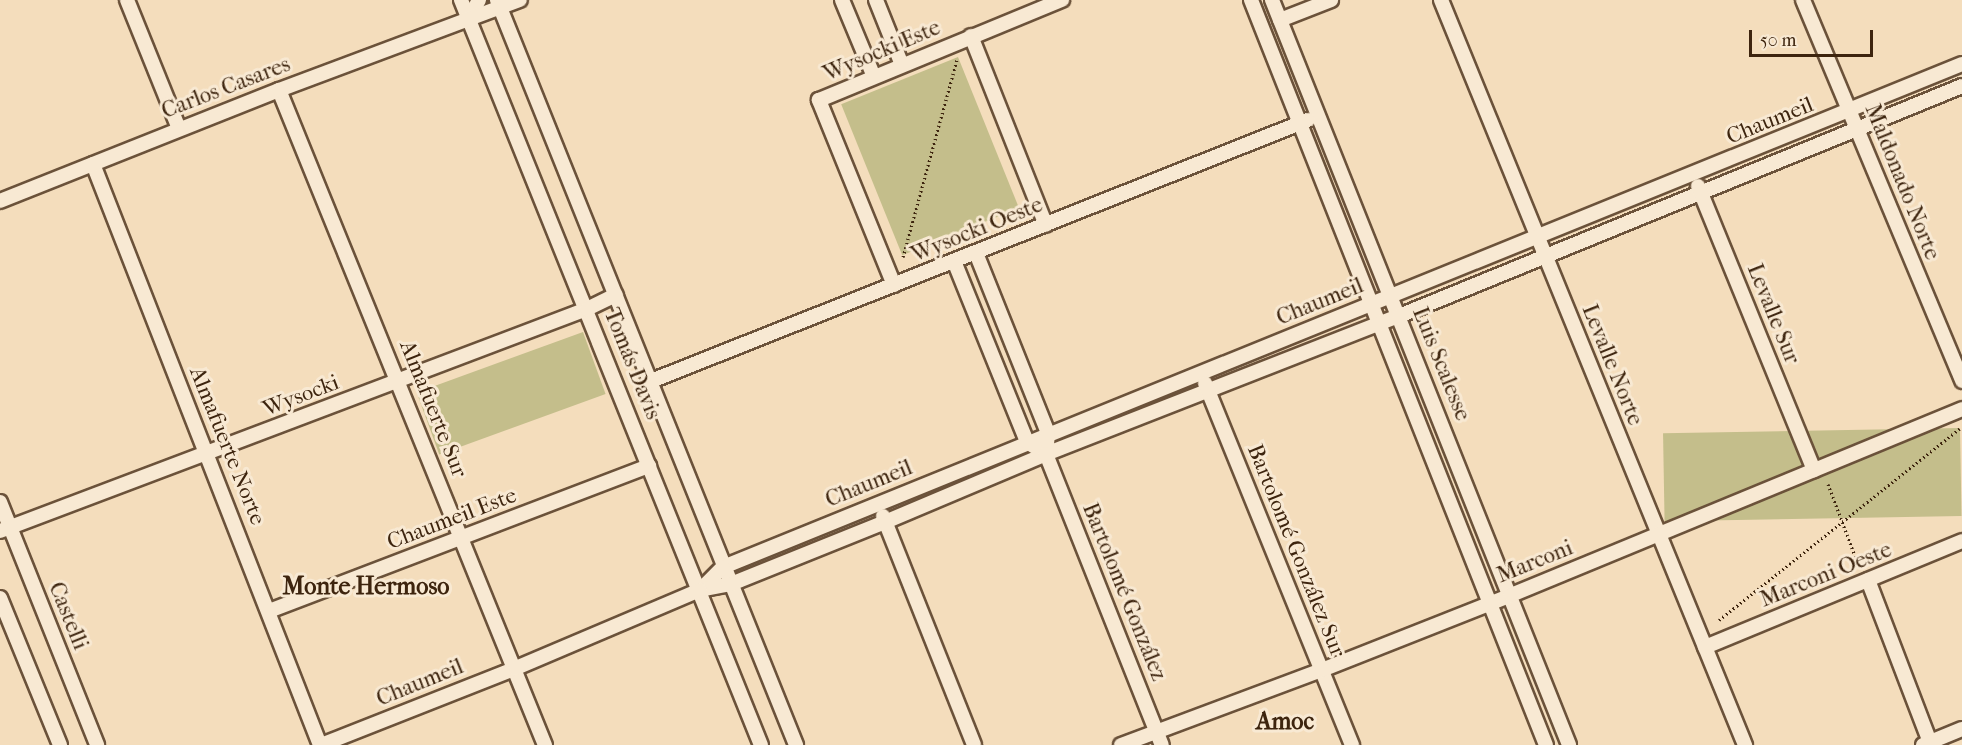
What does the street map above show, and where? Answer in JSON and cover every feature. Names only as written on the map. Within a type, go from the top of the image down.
[{"type":"street","points":[[127,0],[179,129]]},
{"type":"street","name":"Tomás Davis","points":[[461,0],[761,745]]},
{"type":"street","points":[[469,18],[479,0]]},
{"type":"street","name":"Carlos Casares","points":[[0,201],[179,129],[469,18],[499,4],[520,0]]},
{"type":"street","points":[[842,0],[874,76]]},
{"type":"street","points":[[876,0],[902,65]]},
{"type":"street","name":"Wysocki Este","points":[[894,285],[819,100],[1062,0]]},
{"type":"street","name":"Luis Scalesse","points":[[1251,0],[1546,745]]},
{"type":"street","name":"Luis Scalesse","points":[[1272,0],[1569,745]]},
{"type":"street","points":[[1280,20],[1331,0]]},
{"type":"street","name":"Levalle Norte","points":[[1441,0],[1745,745]]},
{"type":"street","name":"Maldonado Norte","points":[[1803,0],[1962,381]]},
{"type":"street","name":"Tomás Davis","points":[[499,4],[796,745]]},
{"type":"street","points":[[971,36],[1046,225]]},
{"type":"street","name":"Chaumeil","points":[[699,590],[723,567],[1048,433],[1390,297],[1962,64]]},
{"type":"street","name":"Chaumeil","points":[[321,745],[516,668],[699,590],[730,584],[1047,454],[1399,316],[1962,86]]},
{"type":"street","name":"Almafuerte Sur","points":[[279,90],[516,668],[545,745]]},
{"type":"street","name":"Wysocki Oeste","points":[[651,381],[1318,116]]},
{"type":"street","name":"Almafuerte Norte","points":[[93,164],[321,745]]},
{"type":"street","name":"Levalle Sur","points":[[1693,174],[1814,470]]},
{"type":"street","name":"Bartolomé González","points":[[976,253],[1048,433],[1047,454],[1162,745]]},
{"type":"street","points":[[954,261],[1027,442],[1047,454]]},
{"type":"street","name":"Wysocki","points":[[5,529],[587,309],[615,295]]},
{"type":"street","name":"Bartolomé González Sur","points":[[1201,373],[1352,745]]},
{"type":"street","name":"Marconi","points":[[1121,745],[1322,670],[1491,603],[1962,409]]},
{"type":"street","name":"Chaumeil Este","points":[[269,611],[649,466]]},
{"type":"street","name":"Castelli","points":[[0,502],[5,529],[98,745]]},
{"type":"street","points":[[878,503],[974,745]]},
{"type":"street","name":"Marconi Oeste","points":[[1705,647],[1962,541]]},
{"type":"street","points":[[1868,580],[1927,744],[1962,729]]},
{"type":"street","points":[[0,598],[60,745]]},
{"type":"path","points":[[903,257],[958,57]]},
{"type":"path","points":[[1719,620],[1960,428]]},
{"type":"path","points":[[1828,484],[1857,561]]},
{"type":"shaded area","points":[[958,57],[1019,208],[902,255],[841,104]]},
{"type":"shaded area","points":[[583,332],[606,394],[439,455],[417,393]]},
{"type":"shaded area","points":[[1960,428],[1962,516],[1665,521],[1663,433]]},
{"type":"district","name":"Monte Hermoso","points":[[366,587]]},
{"type":"district","name":"Amoc","points":[[1285,722]]}]
